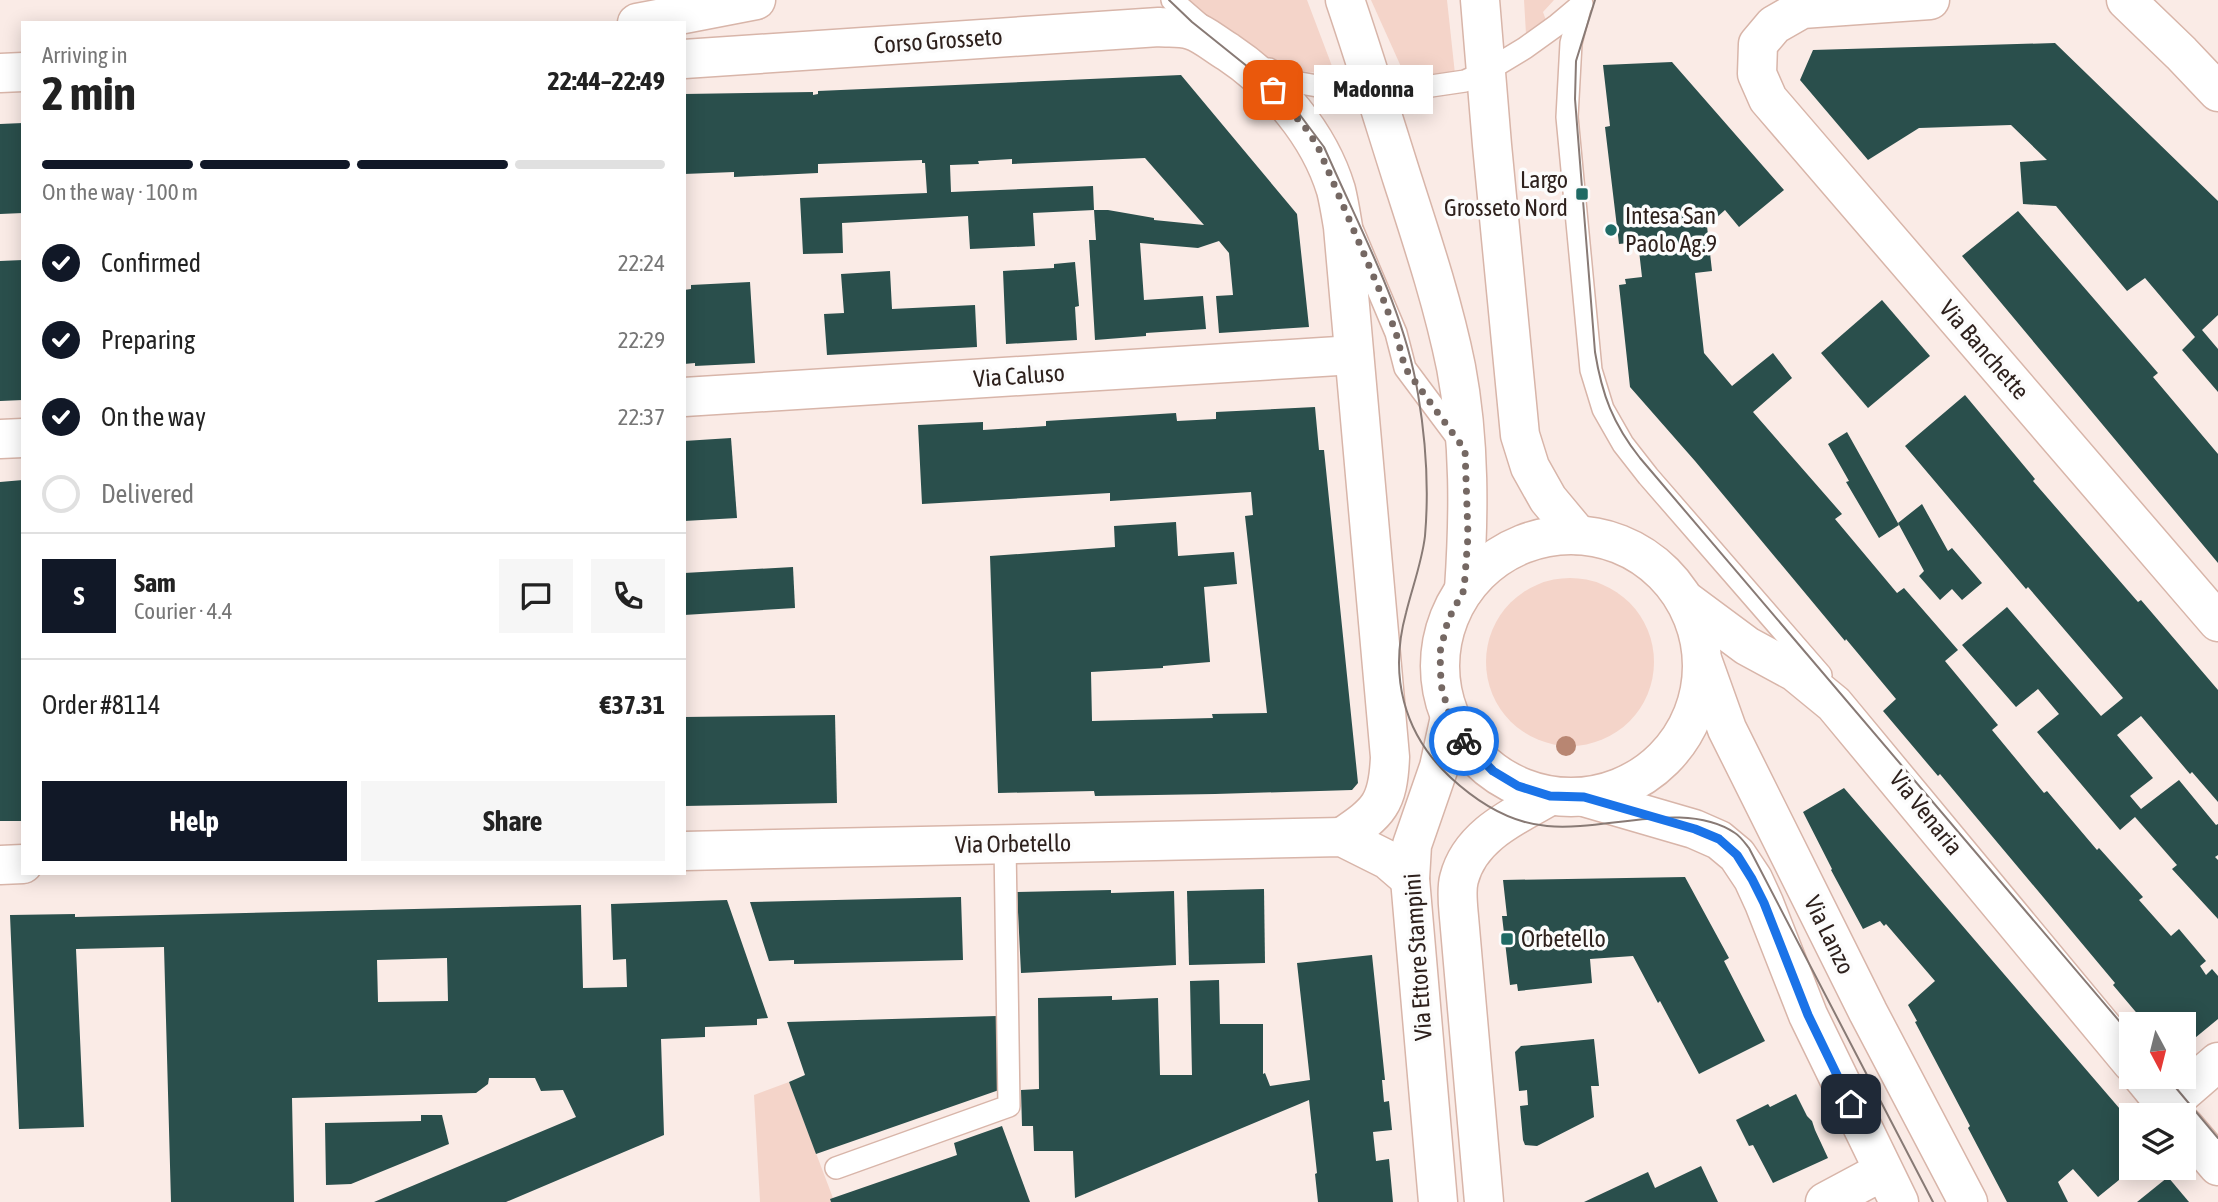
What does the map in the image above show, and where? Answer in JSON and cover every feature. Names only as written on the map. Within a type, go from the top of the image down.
[{"type":"street","points":[[647,21],[756,0]]},
{"type":"street","points":[[1345,0],[1377,94],[1440,301],[1456,368],[1465,450],[1468,536],[1464,590]]},
{"type":"street","points":[[1480,0],[1520,435],[1530,467],[1548,499],[1578,535]]},
{"type":"street","name":"Via Banchette","points":[[1930,0],[1802,9],[1774,25],[1758,44],[1757,74],[1768,99],[2218,622]]},
{"type":"street","points":[[2126,0],[2218,92]]},
{"type":"street","name":"Corso Grosseto","points":[[686,59],[1140,27],[1201,30]]},
{"type":"street","points":[[1201,30],[1253,71],[1308,131],[1336,190],[1343,227],[1390,757],[1389,785],[1380,806],[1366,821],[1342,837]]},
{"type":"street","points":[[0,73],[21,72]]},
{"type":"street","name":"Via Caluso","points":[[686,397],[1354,355]]},
{"type":"street","points":[[0,439],[21,438]]},
{"type":"street","points":[[1450,717],[1441,685],[1440,652],[1448,620],[1464,590],[1486,565],[1514,548],[1545,538],[1578,535],[1610,541],[1640,554],[1665,574],[1685,600],[1698,630],[1703,662],[1700,695],[1689,725],[1670,752],[1646,775],[1616,790],[1567,797]]},
{"type":"street","name":"Via Venaria","points":[[1685,600],[1747,646],[1795,672],[1834,704],[2119,1047]]},
{"type":"street","name":"Via Lanzo","points":[[1703,662],[1728,733],[1868,1012],[1968,1202]]},
{"type":"street","name":"Via Lanzo","points":[[1450,717],[1466,746],[1493,771],[1518,786],[1695,829],[1719,839],[1737,855],[1764,903],[1808,1015],[1891,1187]]},
{"type":"street","name":"Via Ettore Stampini","points":[[1438,1202],[1410,879],[1412,845],[1439,767],[1450,717]]},
{"type":"street","name":"Via Ettore Stampini","points":[[1485,1202],[1458,880],[1468,857],[1497,827],[1567,797]]},
{"type":"street","name":"Via Orbetello","points":[[686,851],[1342,837],[1388,860],[1410,879]]},
{"type":"street","points":[[0,865],[21,864]]},
{"type":"street","points":[[2185,1103],[2218,1062]]},
{"type":"street","points":[[2153,1089],[2164,1103]]},
{"type":"street","points":[[2196,1140],[2218,1166]]},
{"type":"street","points":[[1825,1202],[1891,1187]]},
{"type":"lane","points":[[1201,30],[1289,80],[1357,93],[1377,94],[1465,81],[1536,41],[1584,2]]},
{"type":"lane","points":[[1584,2],[1571,43],[1567,117],[1591,370],[1603,409],[1623,444],[1648,476],[1840,698],[1852,725]]},
{"type":"lane","points":[[1336,190],[1382,296],[1405,368],[1465,450]]},
{"type":"lane","points":[[836,1168],[1009,1105],[1005,844]]},
{"type":"shaded area","points":[[1188,0],[1307,0],[1335,74],[1291,68],[1259,53],[1214,23]]},
{"type":"shaded area","points":[[1371,0],[1447,0],[1455,74],[1407,80]]},
{"type":"shaded area","points":[[1524,0],[1554,0],[1543,12],[1548,26],[1537,33],[1526,34]]},
{"type":"shaded area","points":[[1570,578],[1602,584],[1630,602],[1648,630],[1654,662],[1648,694],[1630,722],[1602,740],[1570,746],[1538,740],[1510,722],[1492,694],[1486,662],[1492,630],[1510,602],[1538,584]]},
{"type":"shaded area","points":[[789,1082],[833,1198],[830,1199],[831,1202],[760,1202],[754,1095]]},
{"type":"building","points":[[2055,43],[2218,201],[2218,315],[2202,330],[2218,349],[2218,392],[2182,350],[2195,337],[2145,278],[2127,291],[2056,206],[2023,204],[2020,162],[2047,160],[2011,125],[1919,128],[1868,160],[1800,80],[1813,50]]},
{"type":"building","points":[[1672,62],[1784,190],[1739,227],[1725,210],[1707,226],[1712,271],[1695,273],[1704,353],[1732,386],[1773,353],[1792,378],[1753,412],[1842,514],[1835,519],[1897,593],[1904,588],[1958,650],[1945,661],[1998,725],[1992,730],[2044,793],[2047,791],[2097,850],[2099,848],[2143,897],[2139,900],[2171,936],[2179,929],[2206,961],[2200,966],[2206,975],[2212,969],[2218,976],[2218,1019],[2196,1037],[2196,1012],[2136,1012],[2113,985],[2115,983],[1940,774],[1938,776],[1883,711],[1896,699],[1630,387],[1619,285],[1626,284],[1625,279],[1642,277],[1638,242],[1619,244],[1605,127],[1610,126],[1603,65]]},
{"type":"building","points":[[1181,75],[1297,214],[1309,327],[1219,333],[1216,296],[1233,295],[1229,253],[1219,241],[1198,248],[1140,243],[1144,300],[1203,296],[1206,329],[1095,340],[1089,240],[1096,240],[1094,210],[1033,213],[1035,246],[970,249],[968,216],[842,223],[843,253],[803,254],[800,198],[927,193],[925,163],[922,163],[922,160],[818,164],[818,173],[734,177],[734,172],[686,174],[686,94],[813,92],[813,95],[818,94],[818,91]],"holes":[[[1145,158],[1204,225],[1094,210],[1093,186],[951,192],[950,165],[1012,159],[1012,164]]]},
{"type":"building","points":[[21,123],[21,213],[0,214],[0,124]]},
{"type":"building","points":[[2018,211],[2158,373],[2153,377],[2218,454],[2218,563],[1962,256]]},
{"type":"building","points":[[21,260],[21,400],[0,401],[0,261]]},
{"type":"building","points":[[1075,262],[1079,306],[1075,307],[1077,340],[1006,344],[1003,271],[1054,268],[1054,264]]},
{"type":"building","points":[[890,271],[892,309],[975,305],[977,347],[827,355],[824,314],[844,313],[841,274]]},
{"type":"building","points":[[750,282],[755,363],[695,366],[695,363],[686,364],[686,290],[691,289],[691,285]]},
{"type":"building","points":[[1882,300],[1930,356],[1868,408],[1821,353]]},
{"type":"building","points":[[1965,395],[2035,479],[2033,481],[2218,690],[2218,802],[2192,772],[2190,774],[2141,716],[2117,735],[2153,778],[2130,796],[2141,809],[2179,780],[2216,825],[2218,824],[2218,855],[2215,857],[2218,860],[2218,919],[2172,869],[2177,865],[2135,817],[2120,830],[2037,732],[2059,714],[2038,689],[2016,707],[1962,645],[2007,607],[2101,716],[2123,698],[1905,446]]},
{"type":"building","points":[[1315,407],[1319,450],[1324,450],[1358,783],[1352,790],[1215,794],[1095,796],[1094,791],[998,793],[990,556],[1115,547],[1114,526],[1176,522],[1178,556],[1234,552],[1237,584],[1204,587],[1210,662],[1091,672],[1092,721],[1213,718],[1212,714],[1267,713],[1245,516],[1253,515],[1251,492],[1110,501],[1110,493],[922,504],[918,425],[983,422],[983,430],[1046,426],[1046,421],[1176,413],[1177,421],[1216,419],[1216,412]]},
{"type":"building","points":[[1847,432],[1899,525],[1879,538],[1846,482],[1849,481],[1828,444]]},
{"type":"building","points":[[731,438],[737,518],[686,521],[686,441]]},
{"type":"building","points":[[21,480],[21,821],[0,821],[0,482]]},
{"type":"building","points":[[1922,504],[1948,551],[1952,548],[1982,583],[1962,600],[1952,589],[1940,600],[1919,576],[1924,571],[1898,523]]},
{"type":"building","points":[[793,567],[795,608],[686,615],[686,573]]},
{"type":"building","points":[[835,715],[837,803],[686,806],[686,717]]},
{"type":"building","points":[[1844,788],[2119,1108],[2119,1180],[2098,1197],[2073,1169],[2058,1182],[2068,1202],[2007,1202],[1908,1005],[1935,981],[1886,924],[1884,926],[1880,921],[1863,929],[1803,812]]},
{"type":"building","points":[[1685,877],[1729,958],[1724,961],[1765,1041],[1699,1074],[1633,956],[1590,959],[1592,983],[1518,991],[1517,984],[1510,985],[1502,916],[1507,916],[1503,880]]},
{"type":"building","points":[[1264,889],[1265,963],[1189,965],[1187,891]]},
{"type":"building","points":[[1111,890],[1111,893],[1174,891],[1176,965],[1021,973],[1017,892]]},
{"type":"building","points":[[961,897],[963,960],[794,964],[794,960],[769,961],[750,902]]},
{"type":"building","points":[[727,900],[768,1018],[757,1019],[757,1025],[705,1027],[705,1037],[661,1039],[664,1135],[506,1202],[374,1202],[576,1117],[563,1090],[541,1091],[535,1078],[489,1078],[488,1084],[476,1093],[292,1098],[294,1202],[171,1202],[164,947],[76,949],[84,1127],[19,1129],[10,915],[75,914],[75,917],[581,905],[583,988],[627,987],[626,959],[613,960],[611,904]],"holes":[[[447,958],[448,1001],[378,1002],[377,960]]]},
{"type":"building","points":[[1372,955],[1385,1080],[1382,1080],[1384,1102],[1389,1101],[1392,1130],[1373,1132],[1376,1161],[1389,1159],[1393,1202],[1318,1202],[1309,1100],[1075,1198],[1073,1151],[1034,1151],[1033,1126],[1022,1126],[1021,1090],[1039,1089],[1038,998],[1158,998],[1160,1075],[1192,1075],[1190,981],[1219,980],[1220,1024],[1263,1024],[1263,1074],[1265,1073],[1270,1086],[1310,1080],[1297,963]]},
{"type":"building","points":[[997,1016],[999,1090],[816,1154],[789,1082],[805,1075],[787,1022]]},
{"type":"building","points":[[1594,1039],[1599,1086],[1591,1086],[1594,1117],[1537,1146],[1525,1145],[1520,1106],[1528,1105],[1527,1090],[1519,1091],[1515,1052],[1521,1046]]},
{"type":"building","points":[[1796,1094],[1812,1121],[1828,1158],[1773,1183],[1736,1120]]},
{"type":"building","points":[[421,1115],[442,1115],[449,1144],[351,1184],[326,1185],[325,1123],[421,1121]]},
{"type":"building","points":[[1002,1126],[1030,1202],[831,1202],[830,1199],[957,1155],[954,1143]]},
{"type":"building","points":[[1701,1166],[1718,1202],[1584,1202],[1648,1172],[1655,1188]]},
{"type":"building","points":[[2164,1180],[2171,1180],[2189,1202],[2137,1202]]},
{"type":"tram line","points":[[1169,0],[1192,22],[1288,99],[1324,147],[1383,278],[1404,335],[1421,412],[1427,501],[1424,546],[1406,613],[1399,659],[1404,702],[1421,742],[1434,760],[1460,786],[1483,803],[1520,821],[1569,827],[1669,817],[1693,818],[1715,823],[1739,836],[1749,848],[1933,1202]]},
{"type":"tram line","points":[[1595,0],[1576,61],[1575,99],[1595,352],[1601,382],[1616,421],[1640,458],[2119,1021]]},
{"type":"tram line","points":[[2177,1089],[2218,1138]]},
{"type":"way so far","points":[[1273,90],[1318,147],[1382,296],[1405,368],[1465,450],[1468,536],[1464,590],[1448,620],[1440,652],[1441,685],[1450,717],[1464,741]]},
{"type":"place","name":"Madonna","points":[[1273,90]]},
{"type":"place","name":"Largo Grosseto Nord","points":[[1582,194]]},
{"type":"place","name":"Intesa San Paolo Ag.9","points":[[1611,230]]},
{"type":"place","name":"Orbetello","points":[[1507,939]]},
{"type":"route","points":[[1464,741],[1493,771],[1518,786],[1550,796],[1584,797],[1695,829],[1719,839],[1737,855],[1764,903],[1808,1015],[1851,1104]]}]
